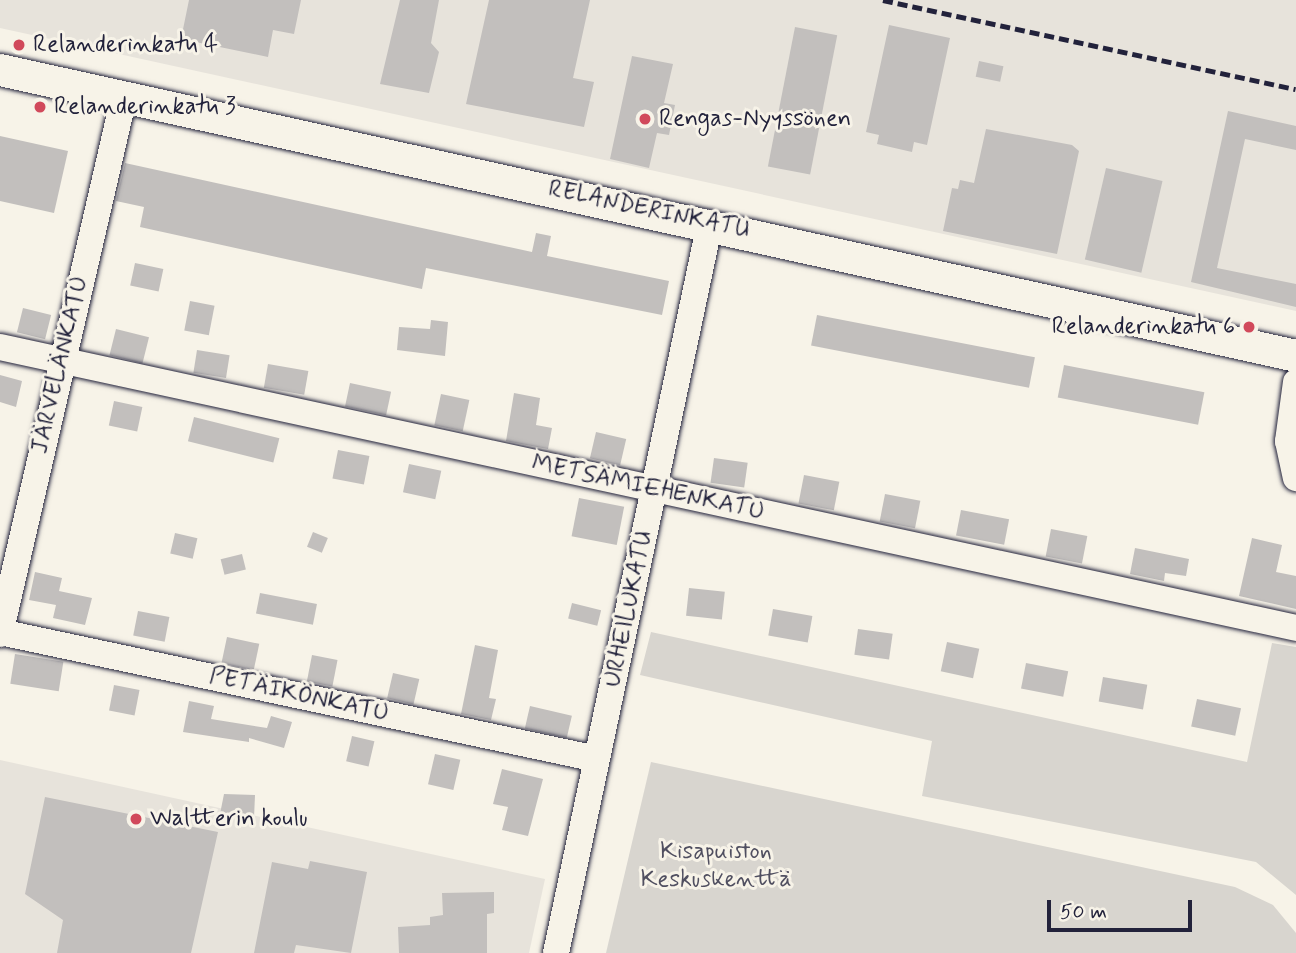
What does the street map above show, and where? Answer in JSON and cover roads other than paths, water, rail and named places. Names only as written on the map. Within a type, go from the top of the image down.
[{"type":"main road","name":"RELANDERINKATU","points":[[0,70],[710,223],[1296,356]]},
{"type":"street","name":"JÄRVELÄNKATU","points":[[0,633],[60,360],[124,97]]},
{"type":"street","name":"URHEILUKATU","points":[[556,953],[710,223]]},
{"type":"street","name":"METSÄMIEHENKATU","points":[[0,346],[1296,628]]},
{"type":"street","points":[[1296,382],[1288,441],[1296,478]]},
{"type":"street","name":"PETÄIKÖNKATU","points":[[0,633],[597,759]]},
{"type":"railway","points":[[883,0],[1296,89]]},
{"type":"place","name":"Relanderinkatu 4","points":[[19,45]]},
{"type":"place","name":"Relanderinkatu 3","points":[[40,107]]},
{"type":"place","name":"Rengas-Nyyssönen","points":[[645,119]]},
{"type":"place","name":"Relanderinkatu 6","points":[[1249,327]]},
{"type":"place","name":"Waltterin koulu","points":[[136,819]]},
{"type":"park label","name":"Kisapuiston Keskuskenttä","points":[[716,866]]}]
